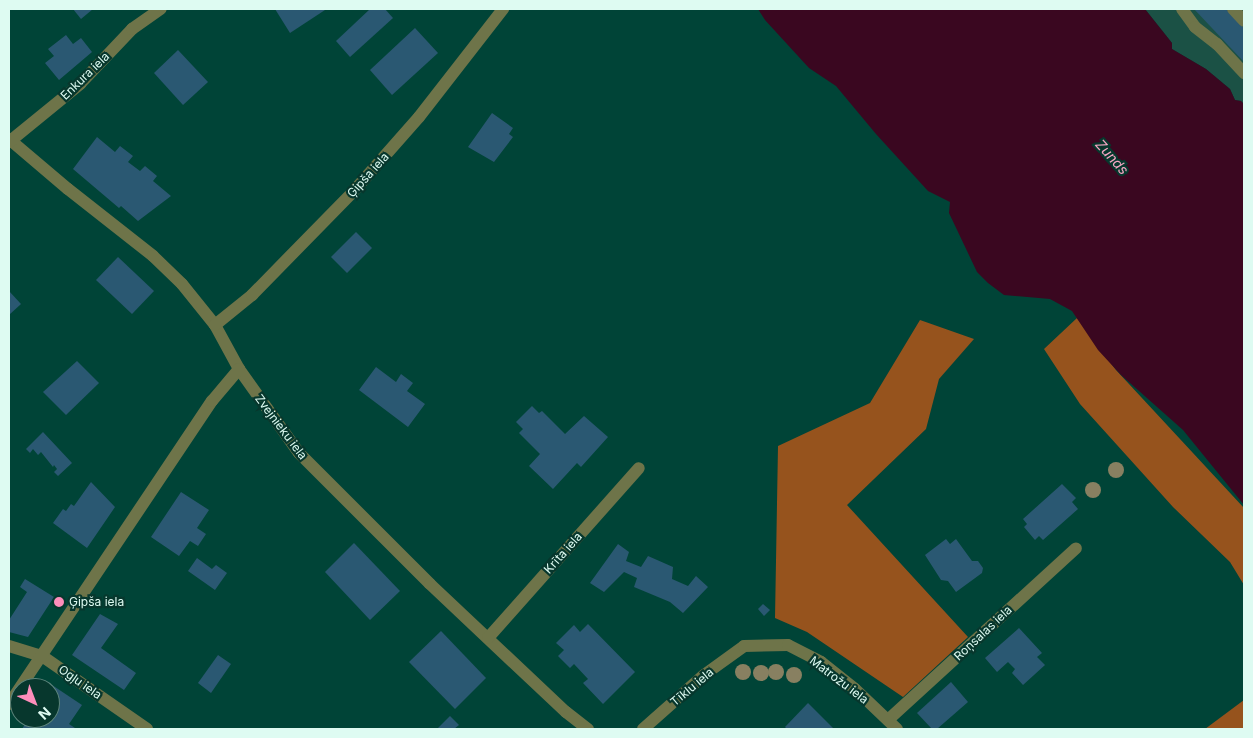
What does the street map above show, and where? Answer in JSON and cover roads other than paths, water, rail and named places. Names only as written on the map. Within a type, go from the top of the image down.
[{"type":"street","name":"Enkura iela","points":[[9,141],[80,84],[132,29],[161,9]]},
{"type":"street","name":"Ģipša iela","points":[[216,326],[252,295],[352,193],[419,117],[503,9]]},
{"type":"street","points":[[1182,9],[1195,27],[1217,44],[1244,73]]},
{"type":"street","points":[[1233,9],[1244,21]]},
{"type":"street","name":"Zvejnieku iela","points":[[9,141],[153,256],[182,284],[216,326],[239,368],[299,454],[377,534],[588,729]]},
{"type":"street","points":[[9,704],[212,401],[239,368]]},
{"type":"street","name":"Krīta iela","points":[[488,638],[639,468]]},
{"type":"street","name":"Roņsalas iela","points":[[893,724],[1076,548]]},
{"type":"street","name":"Matrožu iela","points":[[744,646],[788,645],[821,662],[893,724]]},
{"type":"street","name":"Ogļu iela","points":[[9,646],[42,656],[147,729]]},
{"type":"street","name":"Tīklu iela","points":[[643,729],[704,675],[744,646]]},
{"type":"water","name":"Zunds","points":[[758,9],[1145,9],[1172,43],[1172,49],[1206,69],[1230,89],[1235,100],[1241,101],[1244,104],[1244,505],[1183,430],[1121,375],[1098,350],[1072,311],[1050,299],[1004,295],[977,272],[949,213],[950,202],[928,191],[876,134],[836,86],[809,68],[765,20]]},
{"type":"place","name":"Ģipša iela","points":[[59,602]]}]
